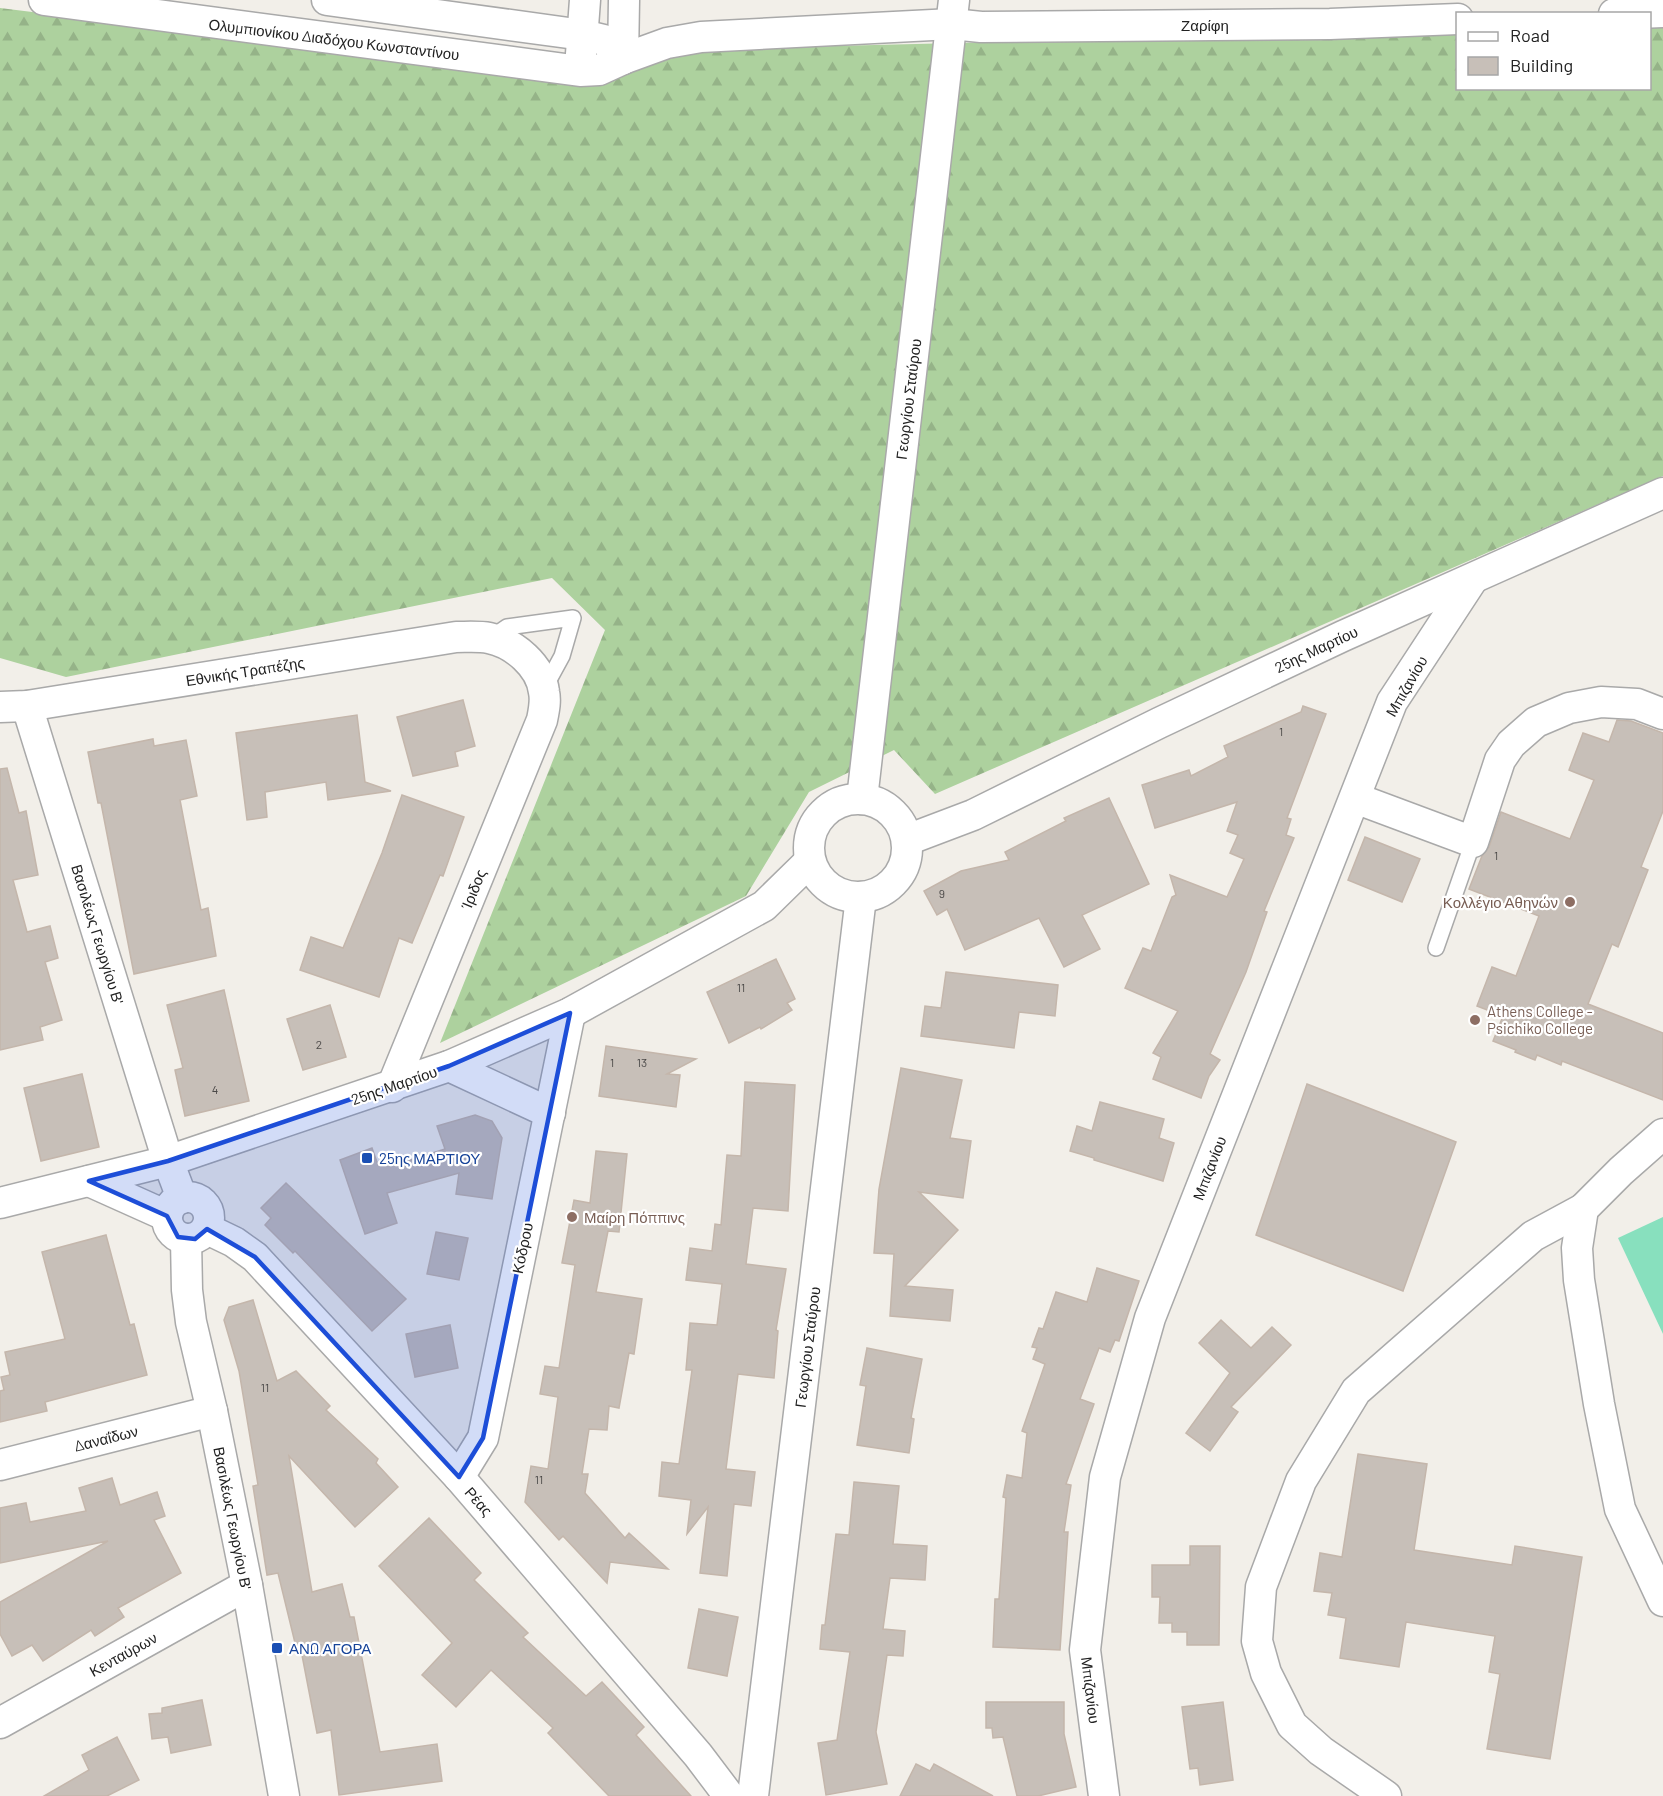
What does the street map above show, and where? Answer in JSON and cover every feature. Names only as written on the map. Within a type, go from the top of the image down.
[{"type":"street","name":"Ολυμπιονίκου Διαδόχου Κωνσταντίνου","points":[[44,0],[580,71],[599,70],[622,58],[667,43],[701,37],[953,12]]},
{"type":"street","points":[[327,0],[583,35],[604,40],[622,58]]},
{"type":"street","points":[[580,71],[585,0]]},
{"type":"street","points":[[622,58],[624,0]]},
{"type":"street","points":[[1630,12],[1661,8]]},
{"type":"street","name":"Ζαρίφη","points":[[953,12],[981,27],[1330,12],[1456,19]]},
{"type":"street","name":"Γεωργίου Σταύρου","points":[[862,799],[953,12]]},
{"type":"street","name":"25ης Μαρτίου","points":[[901,828],[973,815],[1191,707],[1343,636],[1663,493]]},
{"type":"street","name":"Μπιζανίου","points":[[1104,1796],[1085,1650],[1105,1477],[1150,1318],[1392,702],[1472,580]]},
{"type":"street","name":"Εθνικής Τραπέζης","points":[[14,707],[456,637],[490,638],[503,642],[519,652],[532,665],[544,689]]},
{"type":"street","name":"Ίριδος","points":[[392,1087],[542,720],[545,702],[544,689]]},
{"type":"street","points":[[1355,798],[1473,842],[1500,760],[1511,744],[1536,722],[1569,708],[1601,702],[1637,705],[1663,714]]},
{"type":"street","name":"Βασιλέως Γεωργίου Β'","points":[[14,707],[168,1161],[175,1207]]},
{"type":"street","points":[[862,799],[880,804],[901,828],[906,857],[901,872],[891,885],[877,894],[847,894],[818,878],[810,861],[811,834],[817,822],[836,804],[862,799]]},
{"type":"street","name":"25ης Μαρτίου","points":[[0,1203],[168,1161],[449,1066],[570,1013],[764,906],[810,861]]},
{"type":"street","name":"Γεωργίου Σταύρου","points":[[753,1796],[847,894]]},
{"type":"street","name":"25ης Μαρτίου","points":[[764,906],[847,894]]},
{"type":"street","name":"Κόδρου","points":[[459,1477],[483,1438],[570,1013]]},
{"type":"street","points":[[449,1066],[550,1113]]},
{"type":"street","points":[[1386,1796],[1320,1751],[1292,1725],[1266,1674],[1257,1641],[1261,1587],[1301,1480],[1356,1391],[1533,1236],[1584,1209],[1621,1171],[1663,1134]]},
{"type":"street","points":[[89,1181],[175,1207],[191,1197],[205,1205],[210,1221],[197,1234],[178,1237],[172,1232],[175,1207]]},
{"type":"street","points":[[1584,1209],[1577,1248],[1579,1280],[1615,1486],[1620,1509],[1663,1601]]},
{"type":"street","name":"Βασιλέως Γεωργίου Β'","points":[[197,1234],[187,1290],[191,1322],[212,1411],[247,1585],[284,1796]]},
{"type":"street","name":"Ρέας","points":[[197,1234],[234,1242],[255,1257],[459,1477],[698,1755],[729,1796]]},
{"type":"street","name":"Δαναΐδων","points":[[0,1465],[212,1411]]},
{"type":"street","name":"Κενταύρων","points":[[0,1723],[247,1585]]},
{"type":"lane","name":"Εθνικής Τραπέζης","points":[[490,638],[507,627],[573,618],[562,656],[544,689]]},
{"type":"lane","points":[[1436,948],[1473,842]]},
{"type":"highlighted area","points":[[570,1013],[483,1438],[459,1477],[255,1257],[207,1229],[195,1239],[178,1237],[167,1216],[89,1181],[168,1161],[449,1066]]},
{"type":"green space","points":[[0,8],[582,80],[708,49],[1456,31],[1456,90],[1651,90],[1651,27],[1663,26],[1663,476],[935,794],[894,750],[809,792],[746,896],[440,1043],[605,630],[552,578],[66,677],[0,658]]},
{"type":"green space","points":[[1663,1217],[1663,1334],[1618,1238]]},
{"type":"building","points":[[463,700],[475,746],[455,752],[458,766],[413,776],[397,717]]},
{"type":"building","points":[[1303,706],[1326,714],[1287,818],[1291,819],[1286,835],[1294,838],[1264,911],[1267,912],[1246,972],[1210,1054],[1220,1060],[1209,1076],[1201,1098],[1153,1079],[1161,1057],[1153,1053],[1178,1011],[1125,988],[1143,948],[1151,951],[1172,897],[1176,895],[1170,875],[1227,897],[1244,859],[1230,853],[1238,835],[1227,831],[1237,802],[1155,828],[1142,785],[1189,770],[1191,776],[1228,757],[1224,746],[1301,712]]},
{"type":"building","points":[[357,715],[365,782],[391,791],[328,800],[326,782],[265,792],[267,817],[247,820],[236,733]]},
{"type":"building","name":"Κολλέγιο Αθηνών","points":[[1617,720],[1631,721],[1663,733],[1663,811],[1641,867],[1648,870],[1618,947],[1612,944],[1588,1004],[1663,1033],[1663,1100],[1562,1061],[1561,1065],[1537,1055],[1535,1060],[1493,1041],[1503,1016],[1477,1006],[1492,967],[1516,976],[1539,916],[1469,889],[1482,856],[1489,847],[1501,812],[1570,839],[1594,780],[1569,770],[1583,733],[1609,742]]},
{"type":"building","points":[[153,739],[154,746],[186,740],[197,796],[180,800],[201,910],[208,908],[216,956],[134,974],[101,803],[98,803],[88,752]]},
{"type":"building","points":[[7,768],[19,813],[26,811],[38,875],[13,880],[27,932],[50,926],[58,958],[45,962],[62,1020],[40,1027],[43,1040],[0,1050],[0,769]]},
{"type":"building","points":[[402,795],[464,817],[443,876],[440,875],[412,943],[399,938],[379,997],[300,970],[311,937],[343,948],[382,853]]},
{"type":"building","points":[[1109,798],[1149,884],[1082,915],[1100,949],[1064,967],[1039,918],[965,950],[947,909],[937,915],[924,891],[961,871],[1009,860],[1005,852],[1066,821],[1064,818]]},
{"type":"building","points":[[1365,837],[1420,859],[1402,902],[1348,880]]},
{"type":"building","points":[[776,959],[795,999],[787,1003],[792,1010],[761,1029],[760,1027],[729,1043],[707,992]]},
{"type":"building","points":[[946,972],[1058,985],[1055,1016],[1019,1012],[1014,1048],[921,1036],[925,1006],[941,1008]]},
{"type":"building","points":[[224,990],[249,1101],[185,1116],[175,1070],[183,1068],[167,1005]]},
{"type":"building","points":[[330,1005],[346,1057],[303,1070],[287,1019]]},
{"type":"building","points":[[606,1046],[696,1059],[667,1074],[680,1075],[676,1107],[599,1096]]},
{"type":"building","points":[[901,1068],[962,1080],[950,1138],[971,1141],[963,1198],[919,1192],[958,1230],[905,1286],[953,1290],[950,1321],[890,1316],[894,1254],[874,1253],[879,1189]]},
{"type":"building","points":[[82,1074],[99,1147],[41,1161],[24,1088]]},
{"type":"building","points":[[745,1082],[795,1085],[788,1211],[753,1208],[746,1264],[786,1269],[776,1330],[778,1331],[774,1378],[738,1374],[726,1469],[755,1472],[751,1506],[734,1504],[727,1576],[700,1573],[708,1507],[687,1534],[691,1500],[659,1496],[662,1462],[679,1464],[692,1370],[686,1370],[690,1323],[717,1325],[722,1284],[686,1280],[690,1248],[712,1251],[715,1224],[721,1225],[727,1155],[741,1156]]},
{"type":"building","points":[[1307,1084],[1456,1142],[1403,1291],[1256,1235]]},
{"type":"building","points":[[1100,1102],[1164,1119],[1159,1138],[1174,1143],[1163,1181],[1070,1151],[1077,1126],[1092,1131]]},
{"type":"building","points":[[475,1115],[492,1121],[502,1138],[492,1199],[456,1194],[459,1173],[387,1193],[397,1223],[365,1234],[340,1160],[372,1148],[378,1165],[397,1160],[398,1164],[445,1149],[437,1126]]},
{"type":"building","points":[[596,1151],[627,1154],[619,1232],[608,1231],[596,1292],[642,1299],[634,1354],[629,1353],[619,1408],[609,1406],[607,1430],[589,1429],[582,1474],[588,1474],[585,1493],[625,1538],[629,1533],[668,1569],[610,1562],[607,1583],[563,1536],[559,1540],[525,1502],[531,1466],[548,1469],[558,1397],[540,1394],[545,1366],[559,1368],[575,1265],[562,1263],[574,1200],[590,1203]]},
{"type":"building","points":[[286,1183],[406,1299],[372,1331],[295,1251],[293,1253],[265,1225],[271,1218],[261,1208]]},
{"type":"building","points":[[436,1232],[468,1238],[459,1280],[427,1274]]},
{"type":"building","points":[[106,1235],[130,1325],[134,1324],[147,1375],[45,1402],[47,1411],[0,1422],[0,1391],[4,1390],[1,1377],[10,1375],[5,1352],[65,1339],[42,1252]]},
{"type":"building","points":[[1097,1268],[1139,1281],[1119,1341],[1115,1340],[1110,1352],[1099,1348],[1080,1399],[1094,1404],[1066,1484],[1071,1485],[1064,1532],[1068,1532],[1060,1650],[993,1647],[995,1599],[999,1599],[1006,1498],[1003,1497],[1007,1475],[1022,1478],[1027,1433],[1022,1431],[1045,1364],[1033,1359],[1037,1348],[1032,1347],[1039,1328],[1043,1329],[1056,1292],[1087,1302]]},
{"type":"building","points":[[253,1300],[277,1381],[296,1371],[330,1406],[326,1410],[378,1459],[376,1463],[398,1487],[355,1527],[289,1456],[312,1592],[342,1584],[350,1617],[354,1617],[380,1752],[437,1744],[442,1781],[339,1795],[331,1730],[317,1733],[301,1650],[297,1651],[278,1573],[267,1575],[253,1486],[258,1485],[239,1371],[224,1320],[229,1307]]},
{"type":"building","points":[[1221,1320],[1251,1348],[1272,1327],[1291,1345],[1231,1407],[1238,1412],[1210,1451],[1186,1433],[1230,1373],[1199,1343]]},
{"type":"building","points":[[450,1325],[458,1368],[415,1377],[406,1334]]},
{"type":"building","points":[[867,1348],[922,1359],[911,1418],[914,1419],[909,1453],[857,1445],[866,1386],[860,1385]]},
{"type":"building","points":[[1358,1454],[1427,1464],[1414,1550],[1512,1565],[1515,1546],[1582,1557],[1550,1759],[1487,1749],[1500,1674],[1489,1672],[1495,1636],[1406,1622],[1399,1667],[1340,1658],[1346,1618],[1328,1615],[1332,1593],[1314,1591],[1320,1553],[1342,1557]]},
{"type":"building","points":[[112,1478],[120,1505],[157,1492],[165,1516],[154,1520],[181,1573],[118,1608],[124,1617],[95,1636],[91,1630],[43,1661],[32,1645],[12,1656],[0,1634],[0,1602],[108,1541],[0,1563],[0,1508],[26,1503],[30,1522],[86,1511],[79,1488]]},
{"type":"building","points":[[854,1482],[899,1486],[893,1544],[927,1546],[925,1580],[890,1578],[883,1629],[905,1631],[903,1656],[887,1655],[876,1732],[887,1784],[826,1795],[818,1743],[837,1740],[850,1652],[820,1649],[822,1625],[825,1625],[836,1534],[849,1535]]},
{"type":"building","points":[[429,1518],[481,1573],[474,1580],[528,1633],[523,1637],[586,1696],[602,1682],[644,1727],[636,1735],[691,1796],[609,1796],[548,1733],[553,1728],[491,1670],[456,1707],[422,1675],[452,1643],[379,1566]]},
{"type":"building","points":[[1190,1546],[1220,1546],[1219,1645],[1187,1645],[1187,1632],[1172,1632],[1172,1623],[1159,1623],[1160,1597],[1152,1597],[1152,1565],[1190,1565]]},
{"type":"building","points":[[699,1609],[738,1617],[727,1676],[688,1668]]},
{"type":"building","points":[[202,1700],[211,1745],[171,1753],[168,1737],[152,1739],[149,1714],[162,1713],[162,1708]]},
{"type":"building","points":[[986,1702],[1064,1702],[1064,1734],[1076,1787],[1038,1796],[1017,1796],[1003,1737],[993,1738],[992,1728],[986,1728]]},
{"type":"building","points":[[1223,1702],[1233,1780],[1200,1785],[1198,1768],[1190,1769],[1182,1707]]},
{"type":"building","points":[[117,1737],[139,1780],[107,1796],[44,1796],[89,1770],[82,1755]]},
{"type":"building","points":[[916,1764],[930,1771],[934,1764],[993,1796],[900,1796]]},
{"type":"place","name":"Κολλέγιο Αθηνών","points":[[1570,902]]},
{"type":"place","name":"Athens College - Psichiko College","points":[[1475,1020]]},
{"type":"place","name":"25ης ΜΑΡΤΙΟΥ","points":[[367,1158]]},
{"type":"place","name":"Μαίρη Πόππινς","points":[[572,1217]]},
{"type":"place","name":"ΑΝΩ ΑΓΟΡΑ","points":[[277,1648]]}]
